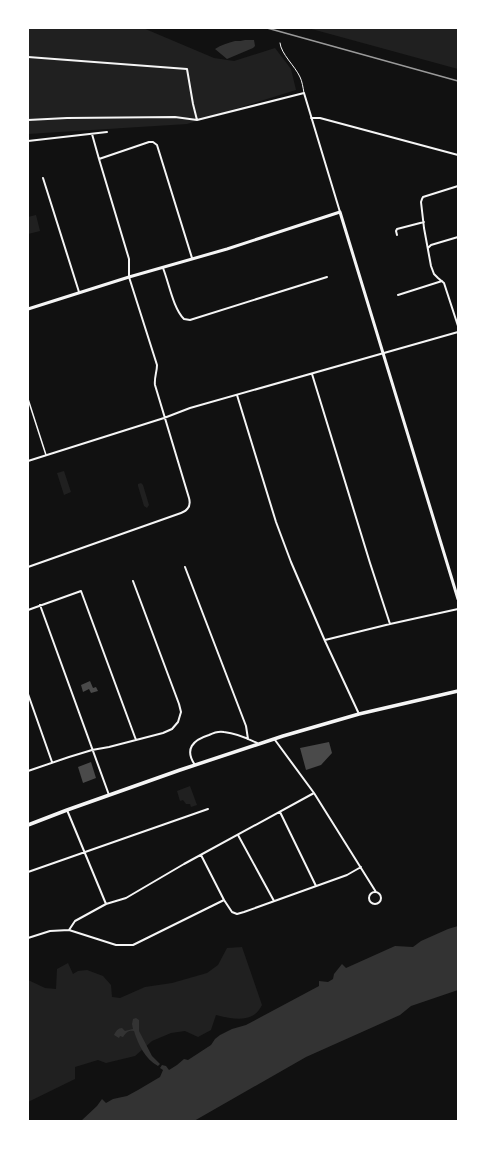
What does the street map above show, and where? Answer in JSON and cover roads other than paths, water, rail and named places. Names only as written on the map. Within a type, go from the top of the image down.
[{"type":"main road","points":[[28,825],[109,795],[274,739],[359,714],[458,691]]},
{"type":"street","points":[[28,57],[187,68],[197,120]]},
{"type":"street","points":[[28,120],[167,117],[197,120],[304,93],[458,599]]},
{"type":"street","points":[[311,118],[320,118],[458,155]]},
{"type":"street","points":[[28,141],[107,132]]},
{"type":"street","points":[[28,567],[181,513],[187,510],[190,506],[155,385],[154,380],[156,365],[129,277],[129,259],[92,134]]},
{"type":"street","points":[[99,159],[149,142],[153,142],[157,145],[192,260]]},
{"type":"street","points":[[43,178],[79,292]]},
{"type":"street","points":[[458,186],[426,196],[422,200],[431,266],[434,274],[444,283],[458,326]]},
{"type":"street","points":[[28,309],[129,277],[192,260],[340,212]]},
{"type":"street","points":[[396,235],[397,229],[424,222]]},
{"type":"street","points":[[428,248],[458,236]]},
{"type":"street","points":[[163,268],[175,304],[181,316],[184,319],[190,320],[327,277]]},
{"type":"street","points":[[398,295],[442,281]]},
{"type":"street","points":[[28,461],[164,418],[190,408],[458,332]]},
{"type":"street","points":[[312,374],[390,624]]},
{"type":"street","points":[[237,395],[274,516],[286,549],[359,714]]},
{"type":"street","points":[[28,399],[46,455]]},
{"type":"street","points":[[185,567],[246,726],[248,739]]},
{"type":"street","points":[[28,771],[92,750],[163,733],[172,729],[178,722],[181,712],[179,704],[133,581]]},
{"type":"street","points":[[28,610],[81,591],[136,740]]},
{"type":"street","points":[[40,605],[109,795]]},
{"type":"street","points":[[325,640],[458,609]]},
{"type":"street","points":[[28,694],[52,762]]},
{"type":"street","points":[[195,765],[190,754],[191,747],[195,741],[215,733],[224,732],[248,739],[258,744]]},
{"type":"street","points":[[274,739],[314,793],[376,892],[380,894],[381,900],[375,904],[371,902],[369,897],[372,893],[376,892]]},
{"type":"street","points":[[69,930],[74,922],[106,904],[126,898],[314,793]]},
{"type":"street","points":[[28,872],[208,809]]},
{"type":"street","points":[[67,810],[106,904]]},
{"type":"street","points":[[280,812],[316,886]]},
{"type":"street","points":[[238,835],[274,901]]},
{"type":"street","points":[[201,855],[224,900],[232,912],[237,914],[347,875],[361,867]]},
{"type":"street","points":[[28,938],[50,932],[69,930],[116,945],[133,945],[224,900]]},
{"type":"lane","points":[[280,43],[283,52],[291,62],[300,78],[304,93]]},
{"type":"railway","points":[[267,28],[458,81]]}]
